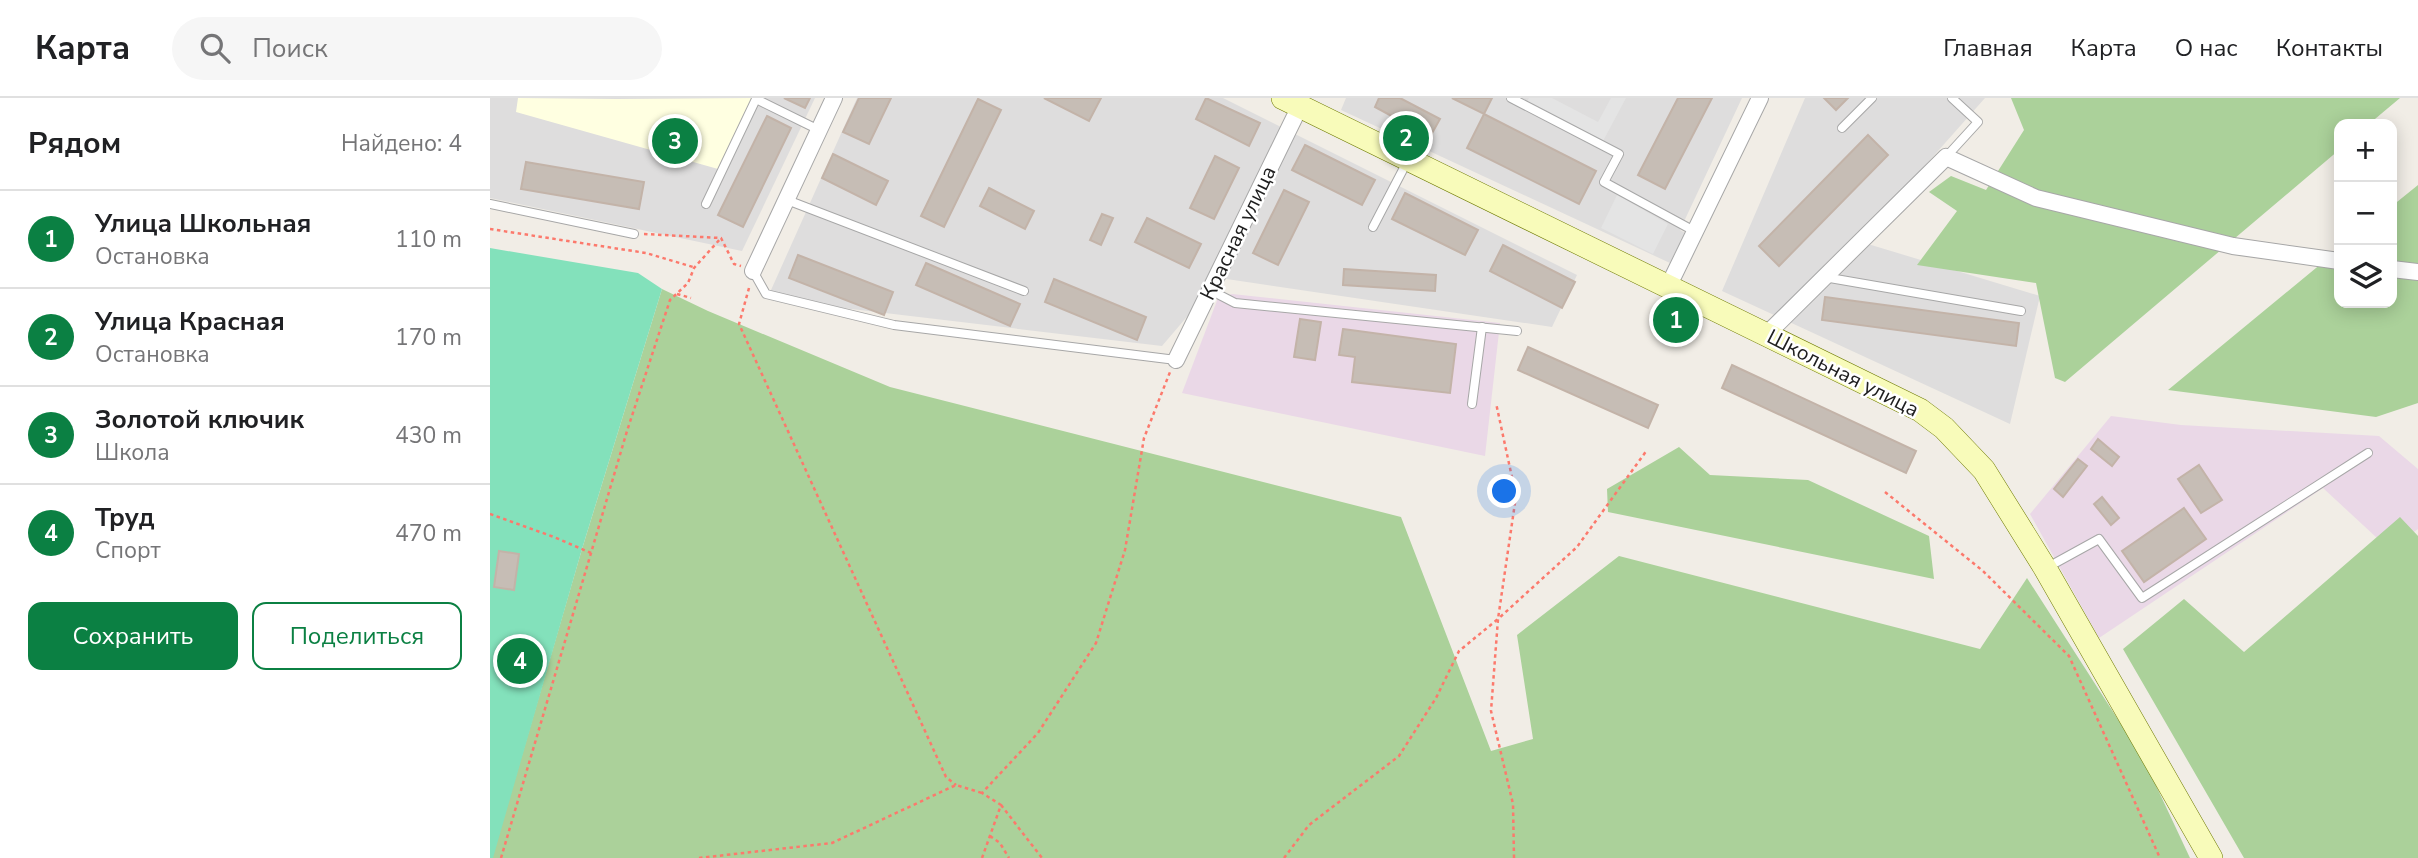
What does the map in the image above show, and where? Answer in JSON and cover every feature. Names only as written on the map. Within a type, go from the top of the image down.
[{"type":"street","points":[[753,271],[834,98]]},
{"type":"street","points":[[1668,287],[1760,98]]},
{"type":"street","name":"Школьная улица","points":[[1302,103],[1408,160],[1920,411],[1944,428],[1984,470],[2045,568],[2211,858]]},
{"type":"street","name":"Красная улица","points":[[1176,360],[1302,103]]},
{"type":"street","points":[[1766,335],[1947,157],[2036,198],[2233,246],[2334,260]]},
{"type":"street","points":[[2397,270],[2418,272]]},
{"type":"lane","points":[[1511,98],[1619,154],[1604,182],[1696,232]]},
{"type":"lane","points":[[1842,128],[1872,98]]},
{"type":"lane","points":[[1947,157],[1978,122],[1952,98]]},
{"type":"lane","points":[[706,204],[756,99],[820,130]]},
{"type":"lane","points":[[1373,227],[1408,160]]},
{"type":"lane","points":[[787,200],[1024,291]]},
{"type":"lane","points":[[490,204],[634,234]]},
{"type":"lane","points":[[753,271],[766,294],[894,325],[1176,360]]},
{"type":"lane","points":[[1824,277],[2021,311]]},
{"type":"lane","points":[[1210,290],[1234,303],[1517,331]]},
{"type":"lane","points":[[1472,404],[1482,327]]},
{"type":"lane","points":[[2045,568],[2099,539],[2141,598],[2368,453]]},
{"type":"path","points":[[490,229],[646,253],[694,268]]},
{"type":"path","points":[[634,234],[721,239]]},
{"type":"path","points":[[721,239],[734,264],[753,271],[739,324],[946,777],[956,785],[982,793],[1001,805],[1042,858]]},
{"type":"path","points":[[501,858],[651,355],[670,300],[688,283],[694,268],[721,239]]},
{"type":"path","points":[[676,294],[691,298]]},
{"type":"path","points":[[982,793],[1038,733],[1096,643],[1125,550],[1144,438],[1163,388]]},
{"type":"path","points":[[1496,403],[1516,496],[1498,619],[1491,711],[1513,804],[1514,858]]},
{"type":"path","points":[[1284,858],[1309,825],[1399,756],[1436,698],[1460,651],[1577,547],[1647,450]]},
{"type":"path","points":[[1885,492],[1983,571],[2069,656],[2160,858]]},
{"type":"path","points":[[490,514],[554,537],[591,554]]},
{"type":"path","points":[[699,858],[832,843],[956,785]]},
{"type":"path","points":[[982,858],[1001,805]]},
{"type":"path","points":[[990,836],[1000,844],[1009,858]]},
{"type":"shaded area","points":[[490,98],[815,98],[742,251],[490,198]]},
{"type":"shaded area","points":[[518,98],[753,98],[718,169],[516,112]]},
{"type":"shaded area","points":[[857,98],[1223,98],[1577,275],[1552,327],[1220,278],[1162,346],[767,299]]},
{"type":"shaded area","points":[[1346,98],[1742,98],[1680,230],[1685,233],[1670,263],[1341,110]]},
{"type":"shaded area","points":[[1529,98],[1552,98],[1598,122],[1611,98],[1626,98],[1602,143],[1526,104]]},
{"type":"shaded area","points":[[1805,98],[1985,98],[1858,241],[2040,296],[2010,424],[1722,291]]},
{"type":"shaded area","points":[[1617,195],[1668,224],[1653,254],[1601,228]]},
{"type":"shaded area","points":[[1232,294],[1500,323],[1485,456],[1182,393],[1218,298]]},
{"type":"shaded area","points":[[2111,416],[2181,425],[2379,436],[2418,469],[2418,529],[2390,550],[2323,488],[2099,638],[2030,514]]},
{"type":"green space","points":[[2011,98],[2400,98],[2375,119],[2334,119],[2334,154],[2065,382],[2055,378],[2036,283],[1917,265],[1957,211],[1929,192],[1951,176],[1986,190],[2024,130]]},
{"type":"green space","points":[[2418,185],[2418,403],[2376,417],[2168,390],[2334,253],[2334,308],[2397,308],[2397,202]]},
{"type":"green space","points":[[490,248],[638,273],[662,289],[582,549],[493,858],[490,858]]},
{"type":"green space","points":[[662,289],[890,387],[1401,517],[1491,751],[1533,739],[1517,635],[1619,556],[1980,649],[2027,578],[2144,760],[2190,858],[492,858],[582,549]]},
{"type":"green space","points":[[1679,447],[1710,475],[1808,480],[1929,536],[1934,579],[1608,512],[1607,489]]},
{"type":"green space","points":[[2400,517],[2418,536],[2418,858],[2244,858],[2123,649],[2184,599],[2244,652]]},
{"type":"building","points":[[784,98],[810,98],[805,108]]},
{"type":"building","points":[[859,98],[891,98],[869,144],[843,132]]},
{"type":"building","points":[[1044,98],[1101,98],[1089,121]]},
{"type":"building","points":[[1206,98],[1260,123],[1249,146],[1196,119]]},
{"type":"building","points":[[1379,98],[1400,98],[1440,119],[1430,137],[1375,107]]},
{"type":"building","points":[[1452,98],[1492,98],[1484,114]]},
{"type":"building","points":[[1678,98],[1712,98],[1665,189],[1638,175]]},
{"type":"building","points":[[1824,98],[1848,98],[1836,110]]},
{"type":"building","points":[[978,99],[1001,110],[944,227],[921,216]]},
{"type":"building","points":[[1484,114],[1596,171],[1579,204],[1467,148]]},
{"type":"building","points":[[767,116],[791,128],[743,227],[718,215]]},
{"type":"building","points":[[1868,135],[1888,155],[1779,266],[1759,246]]},
{"type":"building","points":[[1305,145],[1375,180],[1362,205],[1292,170]]},
{"type":"building","points":[[833,154],[888,181],[876,205],[822,178]]},
{"type":"building","points":[[1215,156],[1239,168],[1214,219],[1190,208]]},
{"type":"building","points":[[526,162],[644,182],[639,209],[521,189]]},
{"type":"building","points":[[989,188],[1034,211],[1025,229],[980,206]]},
{"type":"building","points":[[1284,190],[1309,202],[1278,265],[1253,253]]},
{"type":"building","points":[[1405,193],[1478,230],[1465,255],[1392,219]]},
{"type":"building","points":[[1102,214],[1113,218],[1101,245],[1090,240]]},
{"type":"building","points":[[1147,218],[1201,244],[1189,268],[1135,242]]},
{"type":"building","points":[[1503,245],[1575,282],[1562,308],[1490,271]]},
{"type":"building","points":[[798,255],[893,292],[884,315],[789,278]]},
{"type":"building","points":[[926,263],[1020,304],[1010,326],[916,285]]},
{"type":"building","points":[[1344,269],[1436,275],[1435,291],[1343,285]]},
{"type":"building","points":[[1054,279],[1146,317],[1137,340],[1045,302]]},
{"type":"building","points":[[1825,297],[2019,323],[2016,346],[1822,320]]},
{"type":"building","points":[[1300,319],[1321,322],[1315,360],[1294,357]]},
{"type":"building","points":[[1343,329],[1456,344],[1450,393],[1352,382],[1355,357],[1339,355]]},
{"type":"building","points":[[1528,347],[1658,405],[1648,428],[1518,370]]},
{"type":"building","points":[[1732,365],[1916,451],[1906,473],[1722,388]]},
{"type":"building","points":[[2098,439],[2119,457],[2112,466],[2091,449]]},
{"type":"building","points":[[2078,459],[2087,466],[2063,497],[2054,489]]},
{"type":"building","points":[[2199,465],[2222,500],[2201,513],[2178,479]]},
{"type":"building","points":[[2102,497],[2119,518],[2111,525],[2094,504]]},
{"type":"building","points":[[2184,508],[2206,539],[2144,582],[2122,551]]},
{"type":"building","points":[[499,551],[519,554],[514,590],[494,587]]},
{"type":"place","name":"Улица Красная","points":[[1406,138]]},
{"type":"place","name":"Золотой ключик","points":[[675,141]]},
{"type":"place","name":"Улица Школьная","points":[[1676,320]]},
{"type":"place","name":"Труд","points":[[520,661]]}]
